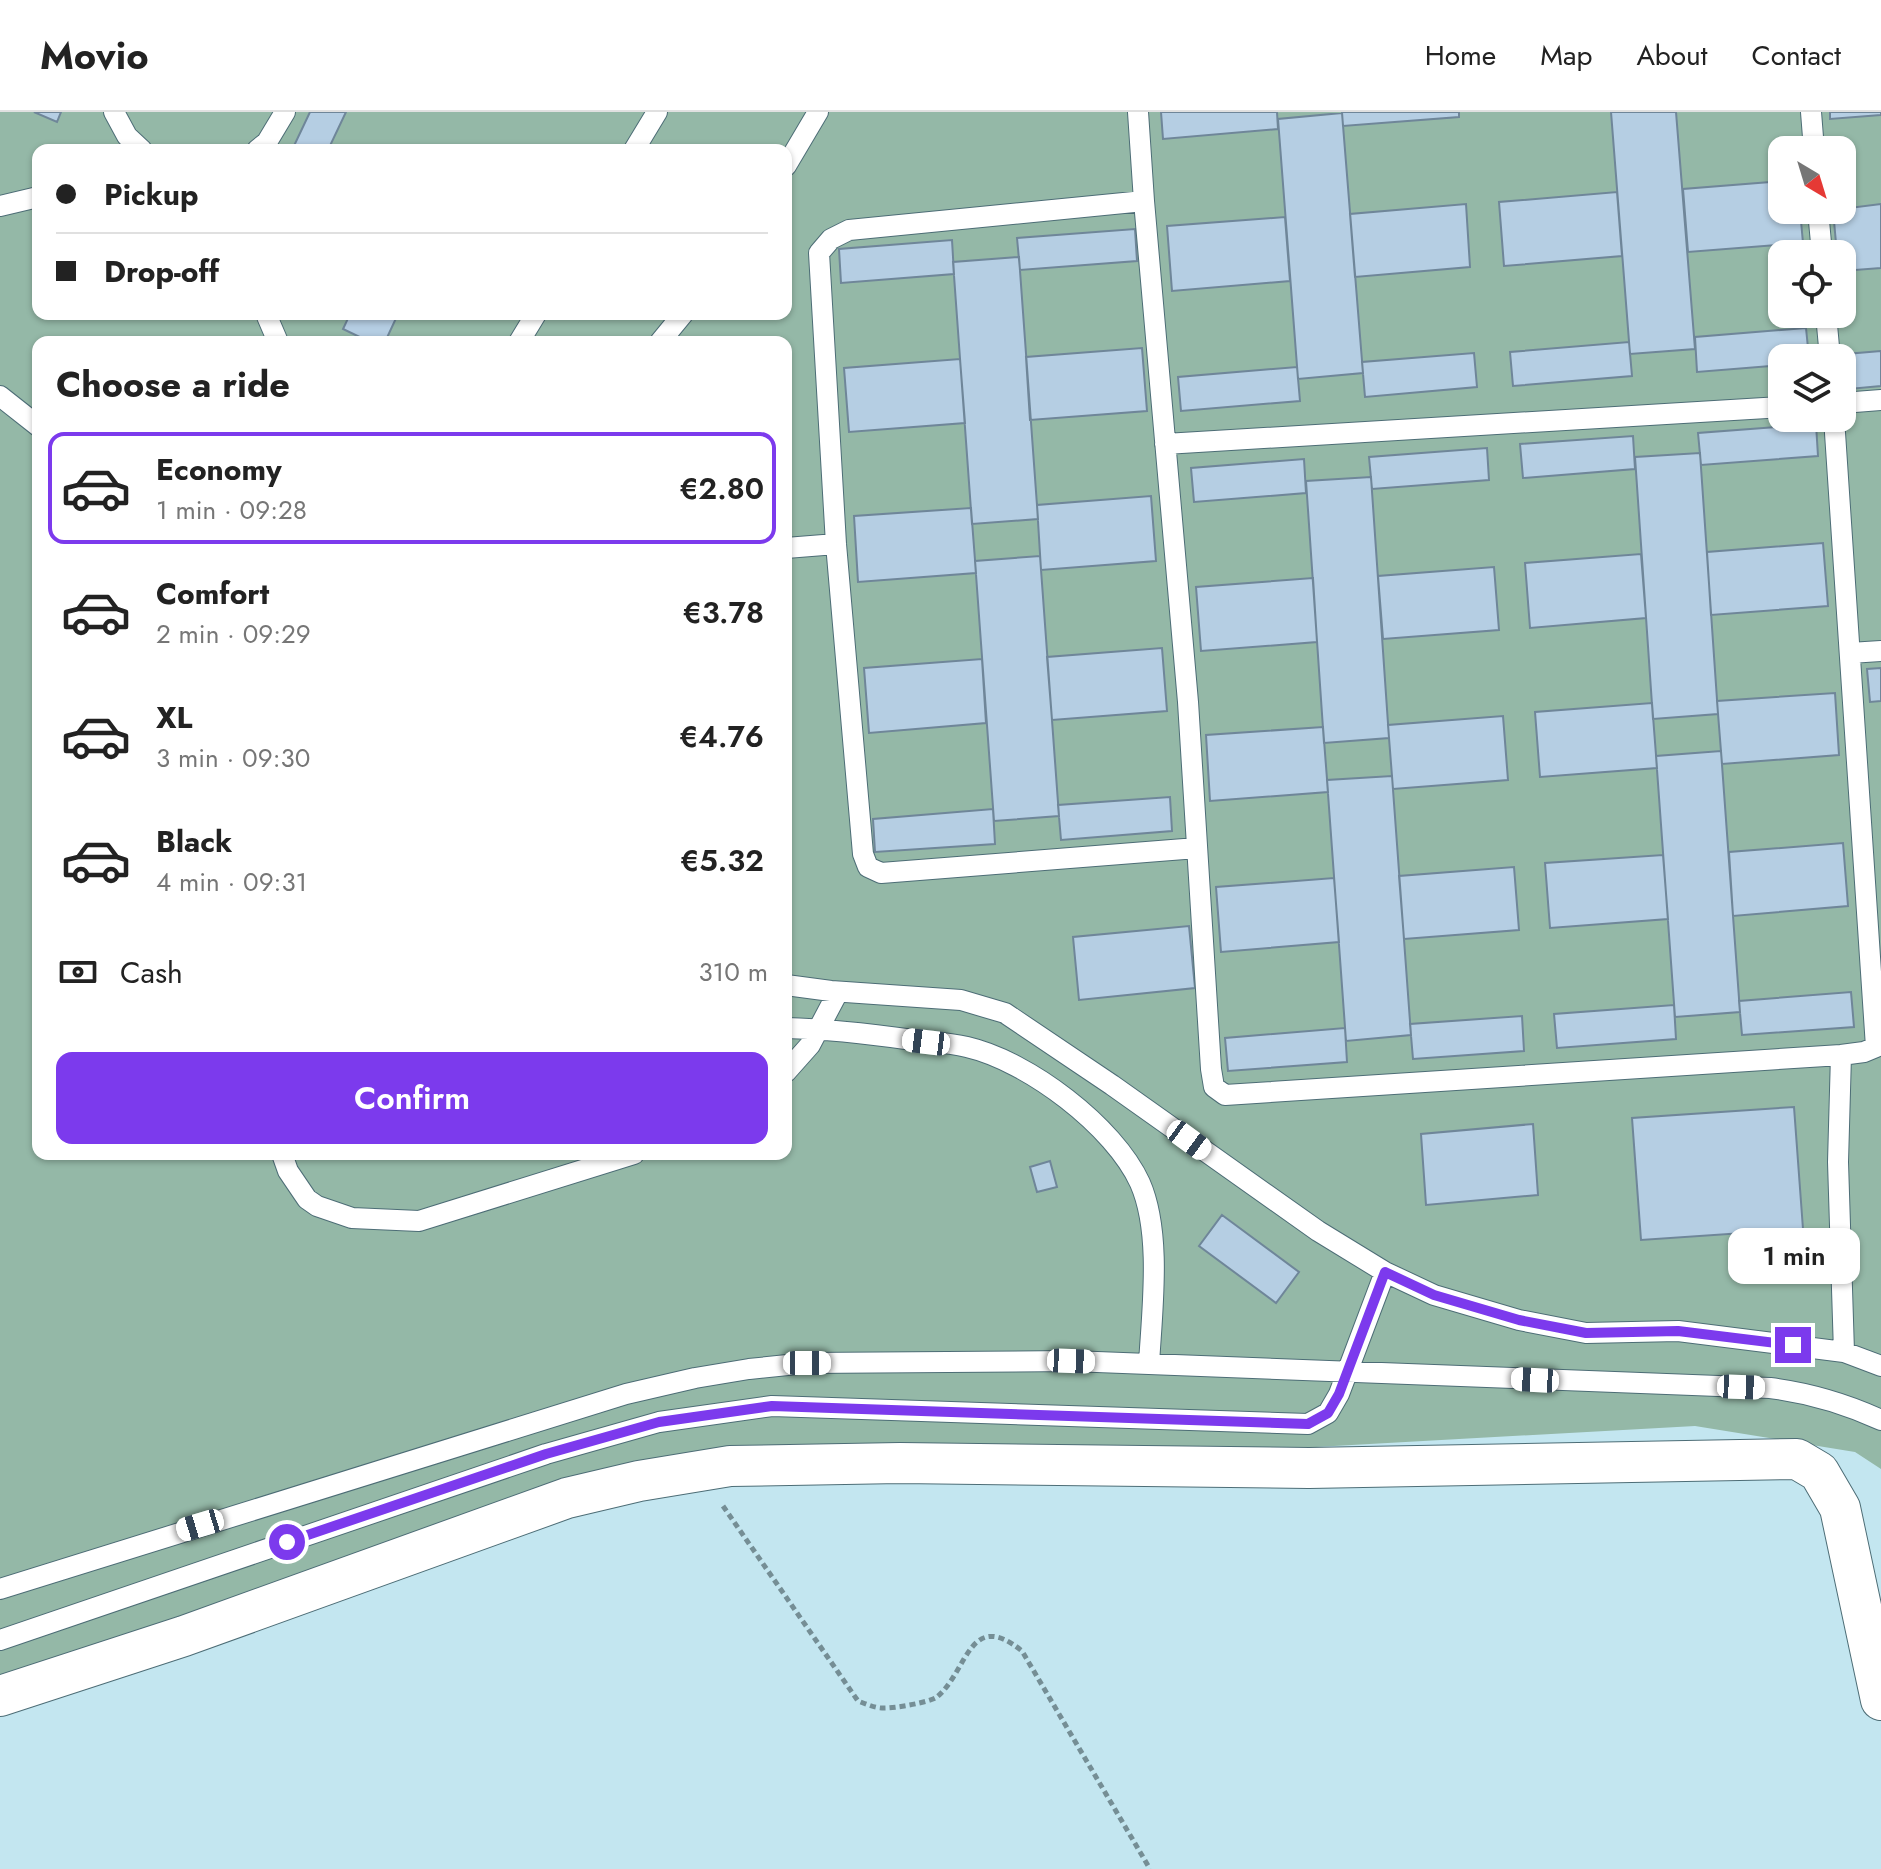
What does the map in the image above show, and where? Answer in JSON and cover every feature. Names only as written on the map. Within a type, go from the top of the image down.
[{"type":"street","points":[[0,1696],[184,1636],[567,1498],[639,1481],[730,1466],[900,1463],[1309,1468],[1797,1459],[1819,1472],[1840,1508],[1881,1700]]},
{"type":"lane","points":[[114,112],[127,136],[136,144]]},
{"type":"lane","points":[[263,144],[285,112]]},
{"type":"lane","points":[[638,144],[657,112]]},
{"type":"lane","points":[[792,156],[818,112]]},
{"type":"lane","points":[[1138,112],[1186,686],[1211,1069],[1214,1087],[1225,1095],[1841,1055],[1876,1047],[1877,988],[1835,432]]},
{"type":"lane","points":[[1811,112],[1813,136]]},
{"type":"lane","points":[[0,206],[32,198]]},
{"type":"lane","points":[[1144,201],[849,230],[831,239],[819,253],[836,544],[863,854],[868,867],[881,873],[1197,848]]},
{"type":"lane","points":[[665,336],[678,320]]},
{"type":"lane","points":[[0,396],[32,421]]},
{"type":"lane","points":[[1856,402],[1881,400]]},
{"type":"lane","points":[[1165,444],[1768,408]]},
{"type":"lane","points":[[792,548],[836,544]]},
{"type":"lane","points":[[1850,653],[1881,651]]},
{"type":"lane","points":[[792,986],[961,1000],[1005,1013],[1318,1231],[1385,1272],[1434,1295],[1519,1320],[1586,1333],[1678,1331],[1844,1352],[1881,1366]]},
{"type":"lane","points":[[792,1065],[810,1045],[838,992]]},
{"type":"lane","points":[[792,1028],[969,1047],[1008,1063],[1054,1089],[1092,1121],[1124,1156],[1140,1185],[1149,1219],[1154,1271],[1149,1364]]},
{"type":"lane","points":[[1841,1055],[1838,1162],[1844,1352]]},
{"type":"lane","points":[[284,1160],[307,1199],[317,1206],[352,1218],[419,1221],[615,1160]]},
{"type":"lane","points":[[0,1640],[546,1454],[659,1422],[772,1406],[1308,1424],[1328,1413],[1385,1272]]},
{"type":"lane","points":[[0,1589],[611,1399],[695,1378],[807,1363],[1071,1361],[1770,1388],[1811,1393],[1847,1404],[1881,1420]]},
{"type":"path","points":[[703,1470],[716,1494],[858,1701],[881,1709],[935,1700],[950,1682],[969,1649],[988,1636],[1004,1637],[1022,1651],[1150,1869]]},
{"type":"green space","points":[[0,112],[1881,112],[1881,1469],[1855,1452],[1695,1426],[1316,1447],[903,1451],[747,1448],[0,1682]]},
{"type":"building","points":[[34,112],[61,112],[57,122]]},
{"type":"building","points":[[310,112],[346,112],[331,144],[295,144]]},
{"type":"building","points":[[1161,112],[1277,112],[1278,129],[1163,139]]},
{"type":"building","points":[[1342,112],[1459,112],[1459,117],[1343,126]]},
{"type":"building","points":[[1611,112],[1676,112],[1695,349],[1630,354]]},
{"type":"building","points":[[1830,112],[1881,112],[1881,115],[1830,119]]},
{"type":"building","points":[[1342,113],[1363,373],[1298,379],[1278,119]]},
{"type":"building","points":[[1768,182],[1768,224],[1801,224],[1803,240],[1768,240],[1768,246],[1688,252],[1683,189]]},
{"type":"building","points":[[1617,192],[1622,256],[1504,266],[1499,202]]},
{"type":"building","points":[[1466,204],[1470,267],[1355,277],[1350,214]]},
{"type":"building","points":[[1881,204],[1881,268],[1856,270],[1856,240],[1836,240],[1834,224],[1856,224],[1856,207]]},
{"type":"building","points":[[1285,217],[1290,281],[1172,291],[1167,226]]},
{"type":"building","points":[[1135,229],[1137,261],[1020,270],[1017,238]]},
{"type":"building","points":[[952,240],[954,274],[841,283],[839,249]]},
{"type":"building","points":[[1019,257],[1038,519],[972,524],[953,262]]},
{"type":"building","points":[[347,320],[395,320],[388,336],[358,336],[343,329]]},
{"type":"building","points":[[1806,328],[1808,344],[1768,344],[1768,366],[1697,372],[1695,337]]},
{"type":"building","points":[[1629,342],[1632,376],[1513,386],[1510,352]]},
{"type":"building","points":[[1142,348],[1147,411],[1030,420],[1026,357]]},
{"type":"building","points":[[1881,351],[1881,386],[1856,388],[1856,353]]},
{"type":"building","points":[[1474,353],[1477,387],[1365,397],[1362,362]]},
{"type":"building","points":[[960,359],[965,423],[849,432],[844,368]]},
{"type":"building","points":[[1297,367],[1300,401],[1181,411],[1178,377]]},
{"type":"building","points":[[1768,428],[1768,432],[1816,432],[1818,456],[1701,465],[1698,433]]},
{"type":"building","points":[[1633,436],[1635,469],[1523,478],[1520,444]]},
{"type":"building","points":[[1487,448],[1489,480],[1372,489],[1369,457]]},
{"type":"building","points":[[1700,453],[1718,714],[1653,719],[1635,457]]},
{"type":"building","points":[[1304,459],[1306,493],[1194,502],[1191,468]]},
{"type":"building","points":[[1371,477],[1389,738],[1324,743],[1306,481]]},
{"type":"building","points":[[1151,496],[1156,561],[1041,570],[1037,505]]},
{"type":"building","points":[[971,508],[976,573],[858,582],[854,516]]},
{"type":"building","points":[[1823,543],[1828,606],[1711,615],[1707,552]]},
{"type":"building","points":[[1641,554],[1646,618],[1530,628],[1525,563]]},
{"type":"building","points":[[1040,556],[1059,816],[994,821],[975,561]]},
{"type":"building","points":[[1494,567],[1499,630],[1383,639],[1378,576]]},
{"type":"building","points":[[1313,578],[1317,642],[1201,651],[1196,587]]},
{"type":"building","points":[[1162,648],[1167,711],[1052,720],[1047,657]]},
{"type":"building","points":[[982,659],[986,723],[869,733],[864,668]]},
{"type":"building","points":[[1881,668],[1881,701],[1870,702],[1867,669]]},
{"type":"building","points":[[1835,693],[1839,755],[1722,764],[1717,701]]},
{"type":"building","points":[[1652,703],[1657,768],[1540,777],[1535,712]]},
{"type":"building","points":[[1503,716],[1508,780],[1393,789],[1388,725]]},
{"type":"building","points":[[1323,727],[1328,792],[1210,801],[1206,735]]},
{"type":"building","points":[[1721,751],[1740,1012],[1675,1017],[1656,756]]},
{"type":"building","points":[[1392,776],[1411,1035],[1346,1041],[1327,780]]},
{"type":"building","points":[[1170,797],[1172,831],[1061,840],[1058,805]]},
{"type":"building","points":[[993,809],[995,844],[875,852],[873,819]]},
{"type":"building","points":[[1843,843],[1848,906],[1733,916],[1729,852]]},
{"type":"building","points":[[1663,855],[1668,919],[1550,928],[1545,863]]},
{"type":"building","points":[[1514,867],[1519,930],[1404,939],[1399,876]]},
{"type":"building","points":[[1334,878],[1339,942],[1221,952],[1216,887]]},
{"type":"building","points":[[1189,926],[1195,988],[1079,1000],[1073,937]]},
{"type":"building","points":[[1851,992],[1854,1027],[1742,1035],[1739,1001]]},
{"type":"building","points":[[1674,1005],[1676,1039],[1557,1048],[1554,1014]]},
{"type":"building","points":[[1522,1016],[1524,1051],[1413,1059],[1410,1024]]},
{"type":"building","points":[[1345,1028],[1347,1062],[1228,1071],[1225,1038]]},
{"type":"building","points":[[1794,1107],[1803,1229],[1641,1240],[1632,1118]]},
{"type":"building","points":[[1533,1124],[1538,1195],[1426,1205],[1421,1134]]},
{"type":"building","points":[[1050,1161],[1057,1187],[1037,1192],[1030,1167]]},
{"type":"building","points":[[1222,1215],[1299,1272],[1276,1303],[1199,1246]]},
{"type":"route","points":[[287,1542],[546,1454],[659,1422],[772,1406],[1308,1424],[1328,1413],[1339,1394],[1385,1272],[1434,1295],[1519,1320],[1586,1333],[1678,1331],[1793,1345]]}]
